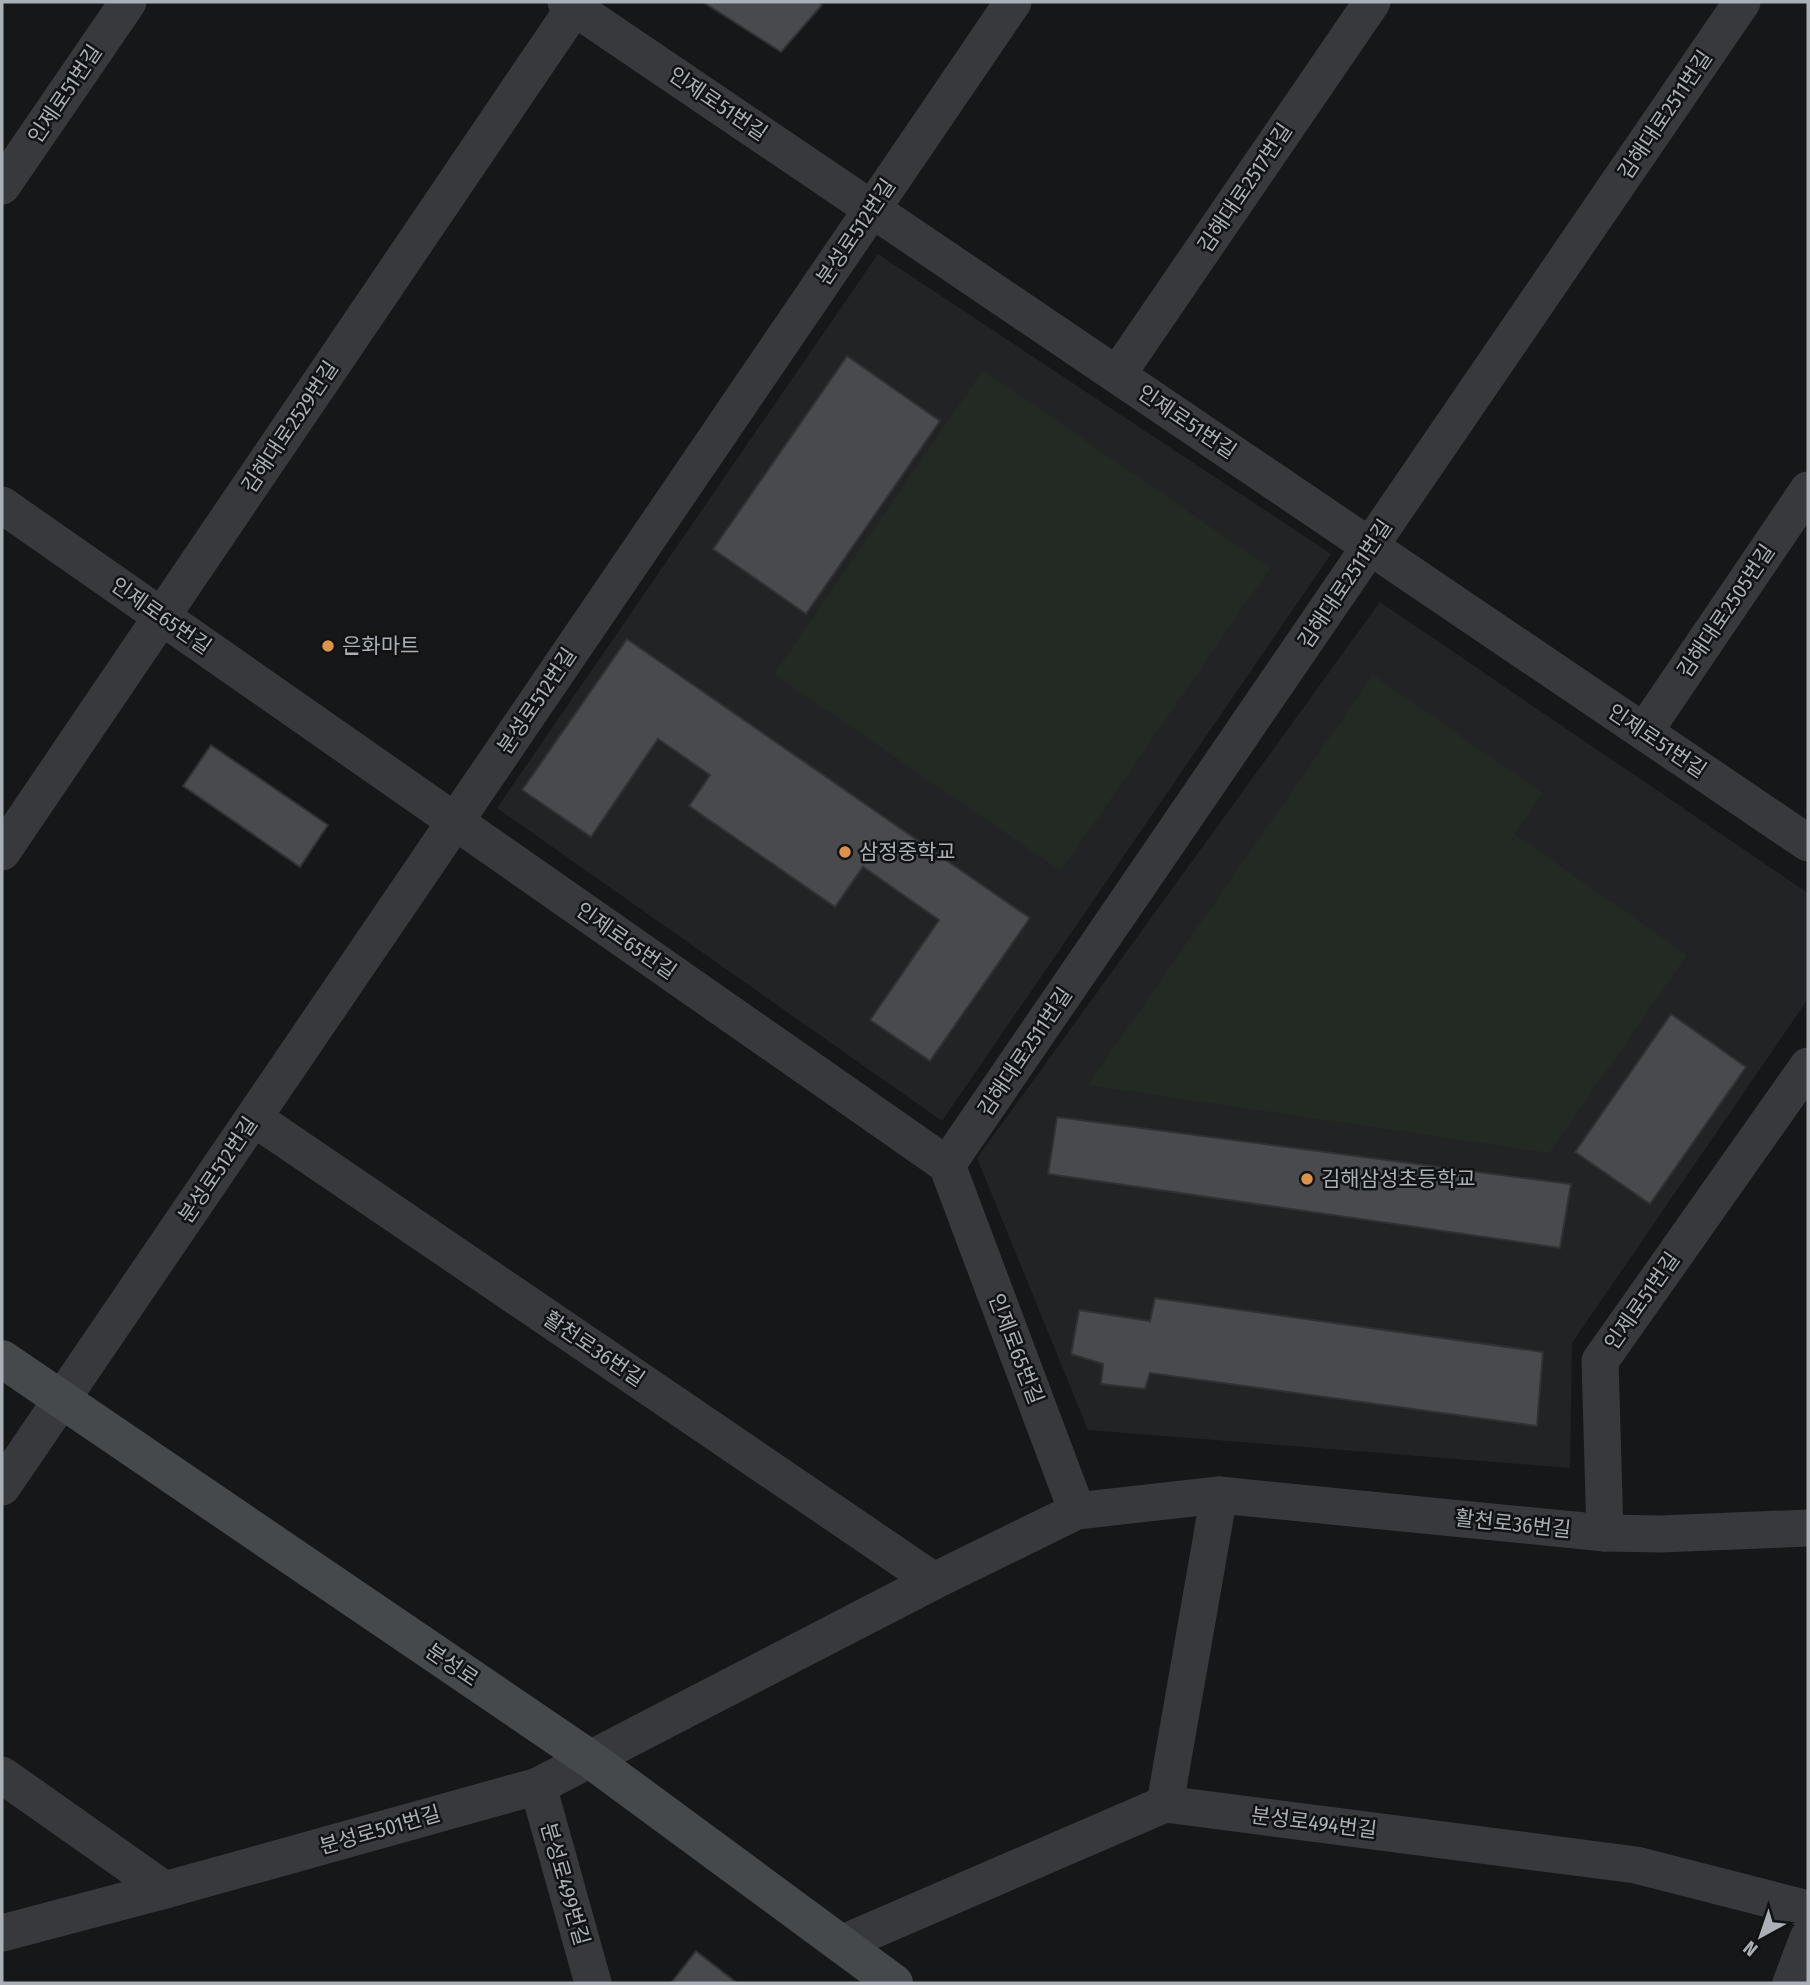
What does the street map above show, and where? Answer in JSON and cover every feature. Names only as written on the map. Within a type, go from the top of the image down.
[{"type":"main road","name":"분성로","points":[[2,1359],[590,1759],[894,1983]]},
{"type":"street","name":"인제로51번길","points":[[2,186],[128,2]]},
{"type":"street","name":"분성로512번길","points":[[2,1486],[1013,2]]},
{"type":"street","name":"김해대로2517번길","points":[[1117,375],[1373,2]]},
{"type":"street","name":"김해대로2511번길","points":[[947,1165],[1742,2]]},
{"type":"street","name":"인제로51번길","points":[[572,4],[1808,843]]},
{"type":"street","name":"김해대로2529번길","points":[[2,852],[572,4]]},
{"type":"street","name":"김해대로2505번길","points":[[1644,732],[1808,490]]},
{"type":"street","name":"인제로65번길","points":[[2,505],[947,1165],[1077,1511]]},
{"type":"street","name":"인제로51번길","points":[[1605,1533],[1600,1361],[1808,1066]]},
{"type":"street","name":"활천로36번길","points":[[254,1118],[934,1581]]},
{"type":"street","name":"활천로36번길","points":[[590,1759],[934,1581],[1077,1511],[1219,1495],[1605,1533],[1660,1534],[1808,1528]]},
{"type":"street","points":[[841,1944],[1165,1804],[1219,1495]]},
{"type":"street","name":"분성로501번길","points":[[2,1933],[538,1786],[590,1759]]},
{"type":"street","points":[[2,1775],[165,1890]]},
{"type":"street","name":"분성로499번길","points":[[538,1786],[593,1983]]},
{"type":"street","name":"분성로494번길","points":[[1165,1804],[1636,1865],[1808,1909]]},
{"type":"street","points":[[1791,1983],[1808,1938]]},
{"type":"shaded area","points":[[878,254],[1331,554],[942,1121],[497,808]]},
{"type":"shaded area","points":[[983,370],[1270,568],[1061,871],[774,674]]},
{"type":"shaded area","points":[[1380,602],[1808,893],[1808,999],[1572,1343],[1570,1468],[1088,1430],[977,1158]]},
{"type":"shaded area","points":[[1373,675],[1542,793],[1514,834],[1687,955],[1549,1153],[1088,1085]]},
{"type":"building","points":[[703,2],[817,2],[822,5],[781,52]]},
{"type":"building","points":[[847,356],[940,421],[806,614],[713,549]]},
{"type":"building","name":"삼정중학교","points":[[627,639],[1030,918],[930,1061],[870,1020],[939,920],[863,867],[835,907],[689,806],[710,775],[658,739],[591,837],[522,790]]},
{"type":"building","points":[[211,745],[328,825],[300,867],[183,786]]},
{"type":"building","points":[[1671,1014],[1746,1067],[1650,1204],[1575,1152]]},
{"type":"building","name":"김해삼성초등학교","points":[[1057,1117],[1571,1184],[1560,1248],[1048,1174]]},
{"type":"building","points":[[1155,1298],[1543,1352],[1537,1426],[1150,1373],[1145,1389],[1101,1384],[1103,1364],[1071,1354],[1079,1310],[1150,1321]]},
{"type":"building","points":[[696,1951],[737,1983],[671,1983]]},
{"type":"place","name":"은화마트","points":[[328,646]]},
{"type":"place","name":"삼정중학교","points":[[845,852]]},
{"type":"place","name":"김해삼성초등학교","points":[[1307,1179]]}]
